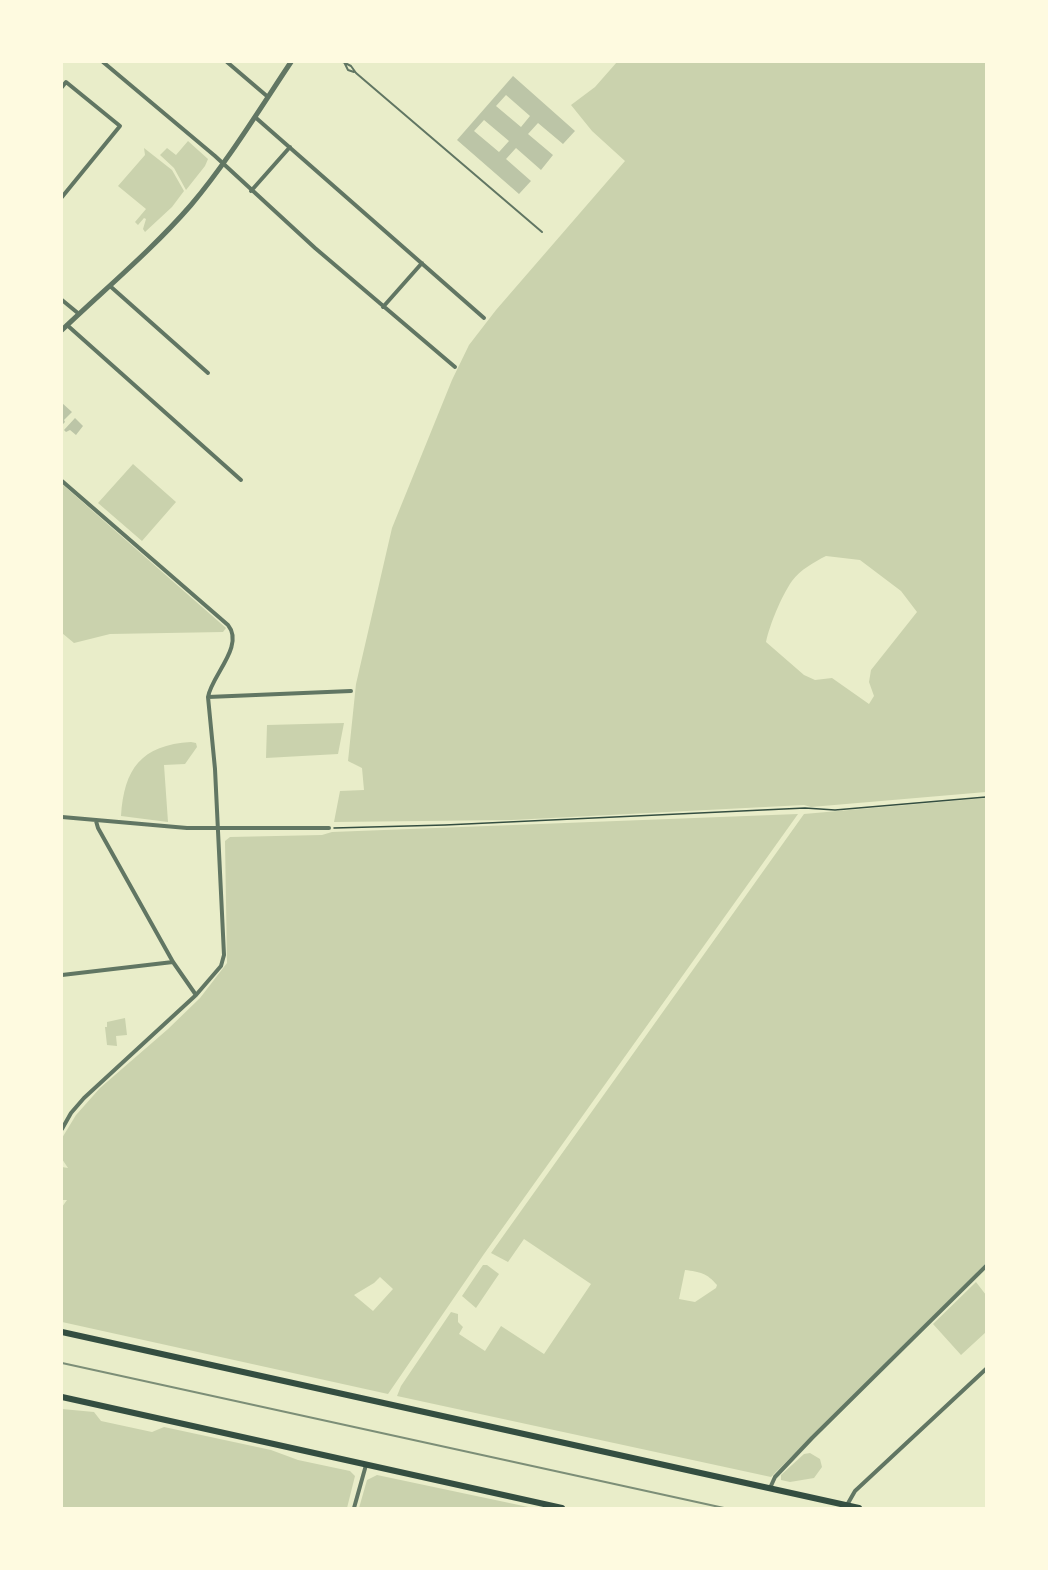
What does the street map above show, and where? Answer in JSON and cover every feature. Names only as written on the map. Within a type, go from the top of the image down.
[{"type":"main road","points":[[62,1332],[859,1509]]},
{"type":"main road","points":[[62,1397],[562,1509]]},
{"type":"street","points":[[103,62],[383,307],[455,367]]},
{"type":"street","points":[[227,62],[268,97]]},
{"type":"street","points":[[62,330],[186,210],[221,164],[291,62]]},
{"type":"street","points":[[62,87],[66,82],[120,126],[62,197]]},
{"type":"street","points":[[254,117],[484,318]]},
{"type":"street","points":[[251,191],[290,147]]},
{"type":"street","points":[[383,307],[422,262]]},
{"type":"street","points":[[109,285],[208,373]]},
{"type":"street","points":[[62,300],[79,314]]},
{"type":"street","points":[[67,325],[241,480]]},
{"type":"street","points":[[62,481],[232,630],[230,651],[211,684],[208,698],[219,829],[224,959],[212,979],[196,995],[92,1090],[71,1113],[62,1129]]},
{"type":"street","points":[[208,698],[351,691]]},
{"type":"street","points":[[62,817],[152,826],[219,829],[329,828]]},
{"type":"street","points":[[96,821],[173,962],[196,995]]},
{"type":"street","points":[[62,975],[173,962]]},
{"type":"street","points":[[770,1488],[775,1477],[804,1446],[987,1266]]},
{"type":"street","points":[[847,1506],[855,1491],[987,1369]]},
{"type":"street","points":[[354,1509],[366,1465]]},
{"type":"lane","points":[[343,62],[351,66],[356,73],[542,232]]},
{"type":"path","points":[[329,828],[457,825],[805,808],[835,810],[987,796]]},
{"type":"green space","points":[[617,62],[986,62],[986,792],[811,807],[804,805],[512,820],[334,822],[340,791],[364,790],[362,768],[348,761],[356,684],[392,528],[452,380],[469,345],[496,310],[625,161],[592,131],[571,105],[595,87]],"holes":[[[826,556],[860,560],[901,591],[917,612],[871,670],[869,682],[874,696],[869,704],[832,678],[815,680],[804,675],[766,642],[780,603],[799,573]]]},
{"type":"green space","points":[[188,141],[208,159],[186,190],[174,168],[160,155],[167,148],[176,155]]},
{"type":"green space","points":[[144,148],[172,170],[184,191],[172,207],[145,232],[143,229],[146,219],[144,218],[138,225],[135,222],[146,209],[118,186],[145,155]]},
{"type":"green space","points":[[133,464],[176,502],[142,541],[98,503]]},
{"type":"green space","points":[[62,484],[226,628],[223,632],[110,634],[74,643],[62,633]]},
{"type":"green space","points":[[344,723],[338,754],[266,758],[267,725]]},
{"type":"green space","points":[[196,743],[197,747],[185,764],[164,765],[168,822],[121,816],[126,785],[138,762],[159,748]]},
{"type":"green space","points":[[986,798],[986,1263],[771,1477],[397,1396],[401,1386],[451,1312],[458,1314],[458,1322],[463,1327],[459,1334],[485,1351],[501,1326],[544,1354],[591,1284],[524,1239],[508,1262],[491,1253],[804,814]],"holes":[[[685,1270],[699,1272],[706,1276],[717,1285],[716,1288],[695,1302],[679,1299]]]},
{"type":"green space","points":[[798,814],[484,1254],[388,1394],[62,1322],[62,1207],[67,1200],[62,1200],[62,1167],[68,1168],[62,1159],[62,1138],[76,1115],[100,1088],[200,998],[227,963],[225,841],[230,837],[322,835],[332,832]],"holes":[[[380,1277],[393,1289],[373,1311],[354,1295]]]},
{"type":"green space","points":[[125,1018],[127,1035],[116,1036],[117,1046],[107,1045],[105,1027],[107,1027],[107,1022]]},
{"type":"green space","points":[[483,1265],[487,1265],[499,1274],[476,1308],[462,1296]]},
{"type":"green space","points":[[976,1282],[986,1295],[986,1332],[961,1355],[933,1324]]},
{"type":"green space","points":[[62,1409],[94,1412],[101,1421],[152,1432],[164,1427],[271,1450],[298,1460],[350,1471],[355,1476],[347,1508],[62,1508]]},
{"type":"green space","points":[[810,1453],[820,1459],[822,1467],[814,1478],[790,1482],[781,1480],[781,1475],[804,1454]]},
{"type":"green space","points":[[377,1475],[533,1508],[359,1508],[367,1480]]},
{"type":"building","points":[[513,76],[575,131],[563,144],[538,123],[528,134],[553,155],[541,170],[516,148],[506,159],[531,181],[519,194],[457,140]],"holes":[[[506,95],[530,116],[521,127],[496,106]],[[484,120],[509,141],[499,152],[474,131]]]},
{"type":"building","points":[[62,403],[72,412],[62,425]]},
{"type":"building","points":[[75,418],[83,426],[76,435],[70,430],[66,432],[64,430]]},
{"type":"railway","points":[[62,1363],[724,1508]]}]
